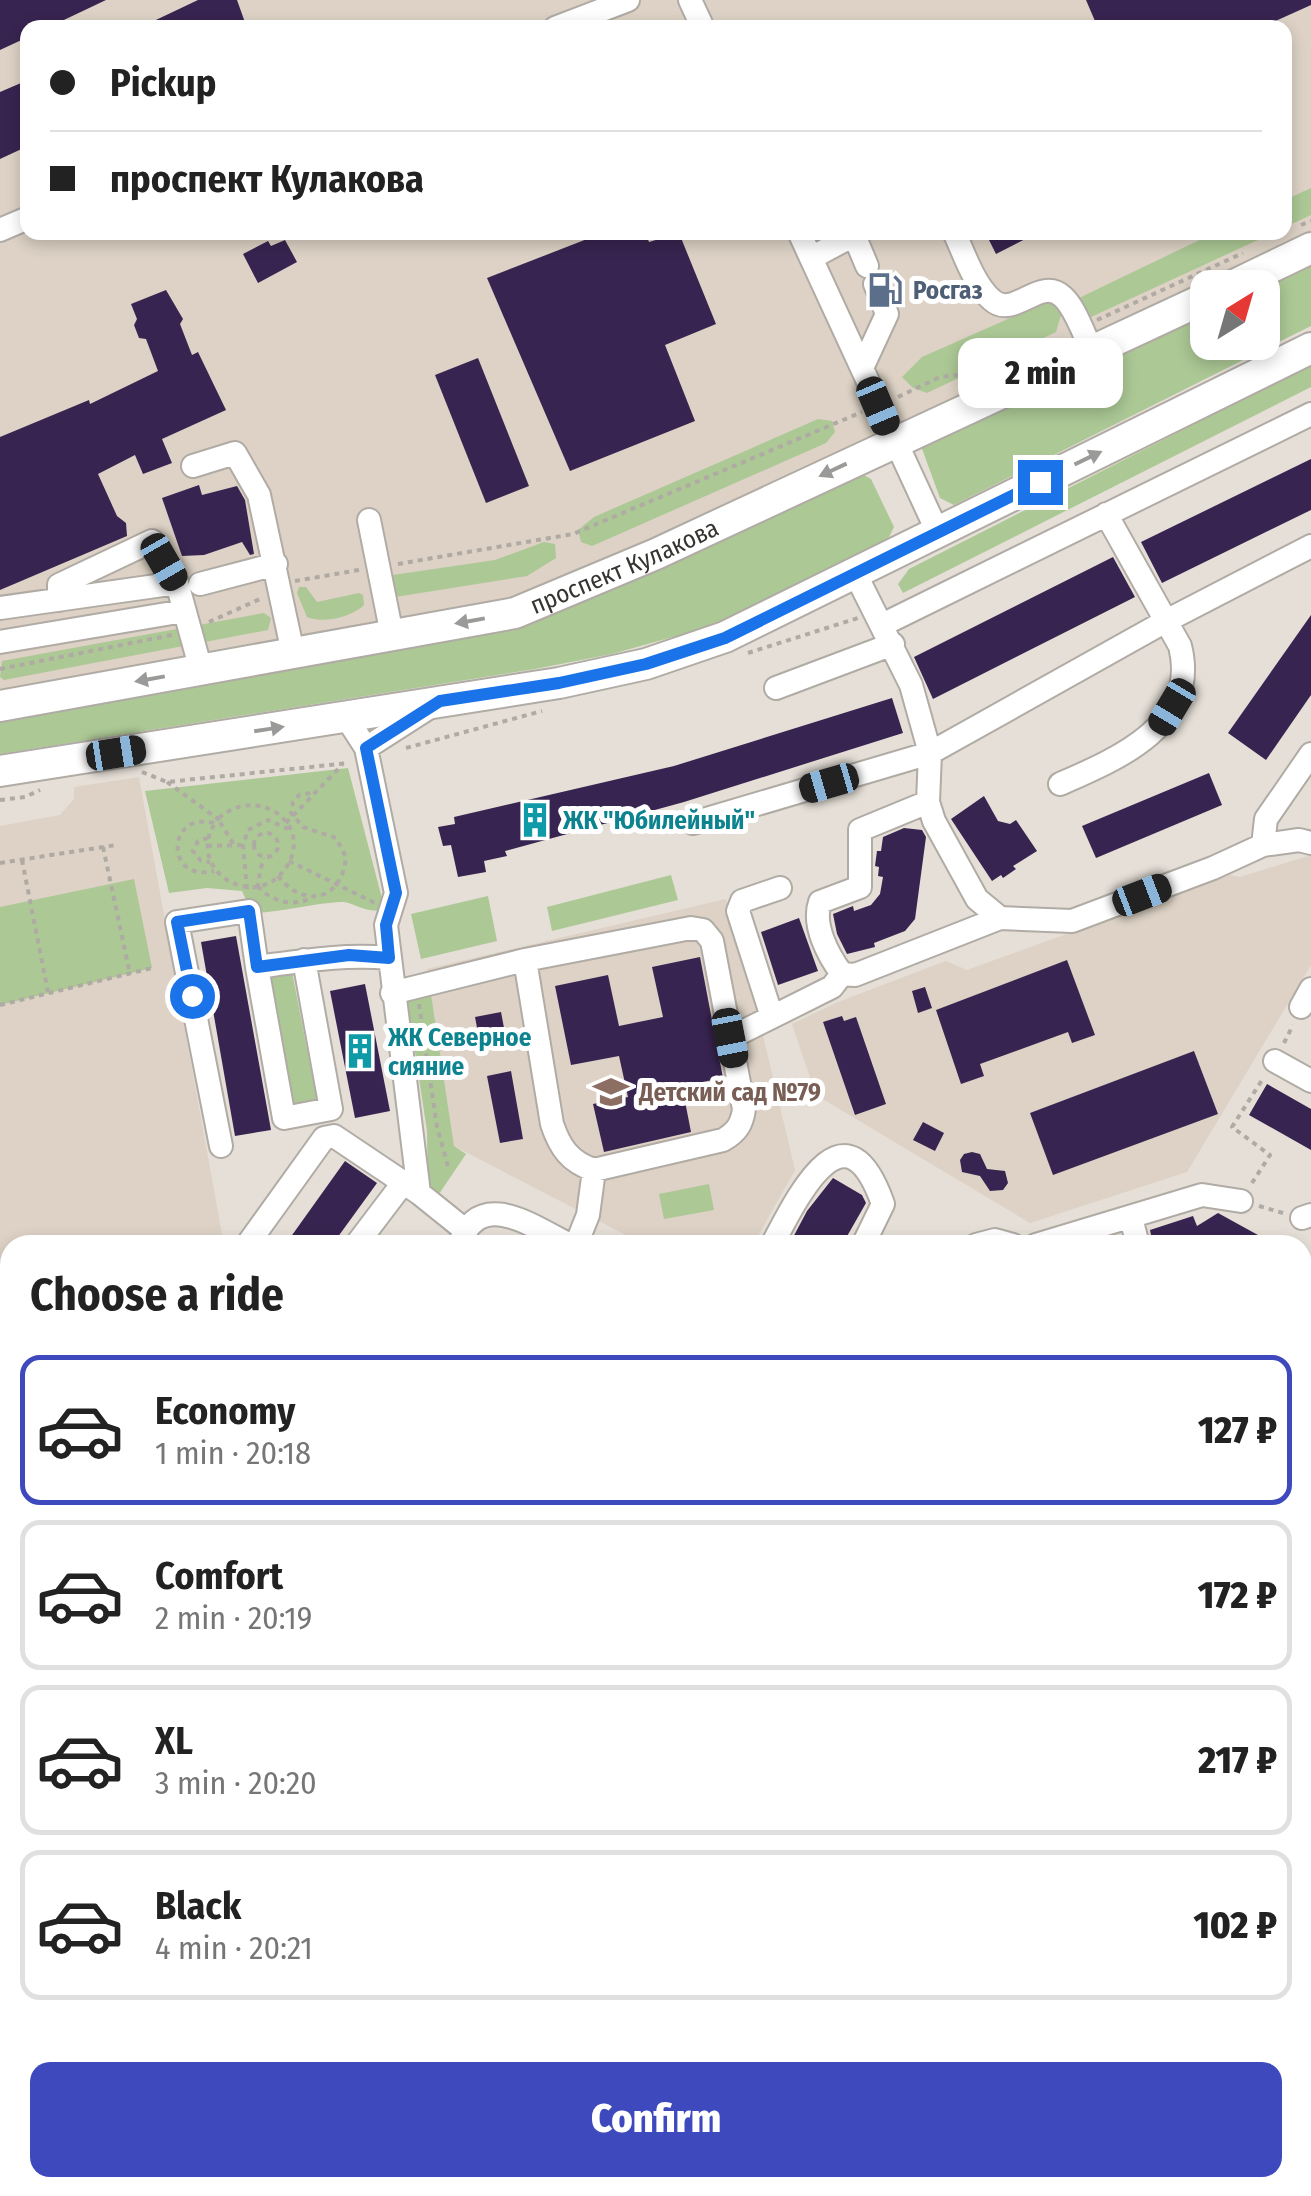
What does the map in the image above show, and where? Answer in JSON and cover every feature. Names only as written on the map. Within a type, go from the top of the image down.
[{"type":"main road","points":[[1255,270],[1302,239]]},
{"type":"main road","name":"проспект Кулакова","points":[[0,706],[516,613],[579,589],[893,441],[1087,340],[1190,303]]},
{"type":"main road","points":[[0,771],[559,683],[646,664],[725,638],[1311,348]]},
{"type":"street","points":[[576,20],[628,0]]},
{"type":"street","points":[[804,240],[938,532]]},
{"type":"street","points":[[812,258],[844,240]]},
{"type":"street","points":[[856,240],[886,314],[862,368]]},
{"type":"street","points":[[958,240],[994,304],[1009,306],[1041,291],[1053,290],[1065,298],[1087,340]]},
{"type":"street","points":[[776,688],[887,635],[1106,514],[1311,414]]},
{"type":"street","points":[[193,466],[236,453],[259,495],[293,653]]},
{"type":"street","points":[[1060,784],[1106,765],[1157,732],[1180,690],[1184,663],[1180,646],[1106,514]]},
{"type":"street","points":[[369,520],[392,635]]},
{"type":"street","points":[[59,600],[60,585],[152,540],[189,584],[187,620],[201,670]]},
{"type":"street","points":[[693,823],[930,753],[1166,621],[1311,546]]},
{"type":"street","points":[[856,575],[910,685],[930,753],[928,802],[934,820],[977,899],[1000,918]]},
{"type":"street","points":[[0,608],[278,576]]},
{"type":"street","points":[[0,642],[187,620]]},
{"type":"street","points":[[366,748],[440,701]]},
{"type":"street","points":[[346,716],[366,748],[396,893],[386,925],[413,1131],[411,1188],[366,1235]]},
{"type":"street","points":[[1263,845],[1266,819],[1311,754]]},
{"type":"street","points":[[842,974],[830,957],[816,914],[820,902],[860,887],[860,830],[928,802]]},
{"type":"street","points":[[842,974],[856,975],[1000,918],[1072,922],[1263,845],[1299,840],[1311,843]]},
{"type":"street","points":[[772,1016],[738,911],[742,901],[780,888]]},
{"type":"street","points":[[221,1146],[177,922],[249,911],[284,1118],[331,1109],[304,960]]},
{"type":"street","points":[[392,993],[525,960],[690,928],[703,930],[712,941],[744,1109],[742,1122],[734,1133],[724,1140],[594,1170],[576,1164],[559,1144],[552,1124],[525,960]]},
{"type":"street","points":[[257,967],[349,955],[389,958]]},
{"type":"street","points":[[730,1038],[832,987],[842,974]]},
{"type":"street","points":[[1275,1061],[1311,1081]]},
{"type":"street","points":[[254,1235],[324,1138],[334,1136],[411,1188],[460,1235]]},
{"type":"street","points":[[777,1235],[808,1178],[824,1162],[845,1158],[863,1166],[872,1176],[883,1204],[868,1235]]},
{"type":"street","points":[[578,1235],[588,1215],[594,1170]]},
{"type":"street","points":[[1071,1235],[1202,1195],[1241,1201]]},
{"type":"street","points":[[464,1235],[480,1218],[496,1212],[552,1235]]},
{"type":"street","points":[[1131,1218],[1135,1235]]},
{"type":"path","points":[[1302,239],[1311,221]]},
{"type":"path","points":[[1087,340],[1258,246]]},
{"type":"path","points":[[0,668],[243,608],[278,576],[292,581],[573,534],[940,377],[976,373],[1038,348]]},
{"type":"path","points":[[273,836],[276,850],[263,856],[254,842],[262,834],[273,836],[286,826],[344,764]]},
{"type":"path","points":[[166,782],[216,821],[234,845]]},
{"type":"path","points":[[258,886],[268,896],[286,903],[306,902],[337,884],[346,865],[343,848],[334,837],[303,827],[292,816],[296,798],[304,792],[316,792]]},
{"type":"path","points":[[248,803],[268,807],[286,826],[292,843],[289,861],[278,876],[258,886],[228,881],[210,862],[208,838],[216,821],[230,808],[248,803]]},
{"type":"path","points":[[216,821],[189,825],[177,850],[184,865],[193,871],[216,870]]},
{"type":"path","points":[[250,895],[243,845],[248,830],[261,821],[286,826]]},
{"type":"path","points":[[208,838],[198,841],[194,851],[201,861],[210,862]]},
{"type":"path","points":[[0,863],[116,845]]},
{"type":"path","points":[[207,846],[243,845]]},
{"type":"path","points":[[104,846],[130,974]]},
{"type":"path","points":[[258,886],[263,856]]},
{"type":"path","points":[[22,860],[49,993]]},
{"type":"path","points":[[289,861],[391,908]]},
{"type":"path","points":[[278,876],[296,894],[314,897]]},
{"type":"path","points":[[0,1005],[152,968]]},
{"type":"path","points":[[417,986],[437,1127],[448,1166]]},
{"type":"path","points":[[1302,1006],[1275,1061],[1232,1127],[1270,1155],[1241,1201],[1306,1216]]},
{"type":"shaded area","points":[[0,0],[1311,0],[1311,234],[1235,270],[1190,270],[1190,291],[514,605],[0,697]]},
{"type":"shaded area","points":[[139,777],[222,1235],[0,1235],[0,826],[60,815],[74,799],[74,787]]},
{"type":"shaded area","points":[[1311,855],[1311,965],[1187,1172],[1030,1223],[816,1095],[792,1024],[946,961],[967,970],[1230,875],[1240,877]]},
{"type":"shaded area","name":"Детский сад №79","points":[[726,899],[795,1170],[759,1235],[626,1235],[454,1146],[427,969]]},
{"type":"green space","points":[[1311,188],[1311,215],[1292,224],[1292,197]]},
{"type":"green space","points":[[1199,240],[1258,240],[1190,270],[1091,317],[1079,298]]},
{"type":"green space","points":[[1311,258],[1311,326],[1280,342],[1280,277]]},
{"type":"green space","points":[[1055,298],[1061,315],[1056,332],[927,393],[913,388],[902,377],[922,357]]},
{"type":"green space","points":[[1190,314],[1190,360],[1243,360],[954,505],[940,498],[921,446]]},
{"type":"green space","points":[[1311,365],[1311,387],[903,593],[898,584],[909,569]]},
{"type":"green space","points":[[818,419],[832,421],[835,432],[826,443],[592,546],[581,542],[578,530],[594,517]]},
{"type":"green space","points":[[864,475],[871,479],[894,527],[888,539],[705,628],[612,654],[535,669],[0,754],[0,719],[512,629],[580,603]]},
{"type":"green space","points":[[544,542],[555,544],[556,558],[527,576],[389,598],[385,583],[393,575],[495,560]]},
{"type":"green space","points":[[299,587],[306,587],[317,602],[359,593],[364,605],[345,616],[313,619],[307,617],[297,593]]},
{"type":"green space","points":[[264,613],[271,618],[268,630],[4,680],[0,677],[2,661]]},
{"type":"green space","points":[[348,768],[385,910],[339,902],[252,913],[242,891],[207,888],[169,893],[145,791]]},
{"type":"green space","points":[[671,875],[678,900],[552,931],[547,907]]},
{"type":"green space","points":[[134,879],[152,968],[0,1005],[0,907]]},
{"type":"green space","points":[[488,896],[497,941],[421,959],[411,914]]},
{"type":"green space","points":[[292,972],[317,1100],[293,1104],[269,976]]},
{"type":"green space","points":[[431,994],[454,1146],[466,1154],[439,1194],[428,1188],[427,1131],[407,999]]},
{"type":"green space","points":[[709,1184],[714,1210],[664,1219],[659,1194]]},
{"type":"building","points":[[0,0],[106,0],[64,20],[20,20],[20,41],[0,50]]},
{"type":"building","points":[[198,0],[237,0],[244,20],[156,20]]},
{"type":"building","points":[[1086,0],[1311,0],[1311,5],[1278,20],[1095,20]]},
{"type":"building","points":[[20,83],[20,150],[0,159],[0,92]]},
{"type":"building","points":[[285,240],[297,262],[258,283],[243,254],[268,241],[271,246]]},
{"type":"building","points":[[584,240],[682,240],[716,324],[665,345],[695,421],[570,471],[487,278]]},
{"type":"building","points":[[989,240],[1023,240],[996,254]]},
{"type":"building","points":[[166,290],[183,319],[180,324],[192,355],[198,352],[226,410],[162,439],[172,463],[143,474],[135,455],[98,474],[117,516],[126,523],[127,536],[0,590],[0,437],[89,400],[90,404],[158,371],[146,339],[139,338],[131,304]]},
{"type":"building","points":[[478,358],[529,486],[486,503],[435,375]]},
{"type":"building","points":[[1311,459],[1311,510],[1162,583],[1141,542]]},
{"type":"building","points":[[199,485],[202,495],[237,486],[245,500],[254,554],[250,555],[242,542],[204,555],[182,556],[162,498]]},
{"type":"building","points":[[1113,557],[1135,597],[933,699],[914,657]]},
{"type":"building","points":[[1311,615],[1311,695],[1266,760],[1228,733]]},
{"type":"building","points":[[892,698],[903,733],[684,802],[505,851],[507,856],[484,861],[486,872],[458,877],[451,845],[443,846],[438,827],[455,824],[454,817],[674,766]]},
{"type":"building","points":[[1209,773],[1222,805],[1096,858],[1082,826]]},
{"type":"building","points":[[984,796],[998,821],[1010,824],[1016,820],[1037,851],[1013,866],[1016,869],[1003,878],[1001,875],[992,881],[951,819]]},
{"type":"building","points":[[904,828],[922,830],[926,837],[915,919],[905,931],[874,943],[875,947],[847,954],[833,914],[853,906],[854,911],[871,905],[880,894],[883,877],[878,876],[879,867],[875,866],[883,837]]},
{"type":"building","points":[[799,918],[818,971],[778,985],[761,932]]},
{"type":"building","points":[[236,936],[271,1130],[235,1136],[201,942]]},
{"type":"building","points":[[700,957],[723,1078],[682,1086],[691,1132],[604,1152],[593,1104],[628,1097],[619,1056],[571,1065],[555,986],[608,975],[619,1026],[663,1017],[652,967]]},
{"type":"building","points":[[1067,960],[1095,1035],[1072,1043],[1068,1032],[980,1064],[984,1076],[961,1084],[936,1010]]},
{"type":"building","name":"ЖК Северное сияние","points":[[365,984],[390,1111],[355,1118],[330,991]]},
{"type":"building","points":[[925,987],[932,1008],[918,1013],[912,991]]},
{"type":"building","points":[[501,1012],[505,1033],[479,1038],[475,1017]]},
{"type":"building","points":[[842,1016],[844,1021],[856,1017],[886,1104],[855,1115],[823,1022]]},
{"type":"building","points":[[1194,1051],[1218,1114],[1053,1175],[1030,1113]]},
{"type":"building","points":[[511,1071],[523,1139],[500,1143],[487,1076]]},
{"type":"building","points":[[1267,1084],[1311,1109],[1311,1150],[1249,1115]]},
{"type":"building","points":[[923,1122],[944,1133],[935,1151],[913,1140]]},
{"type":"building","points":[[972,1152],[980,1154],[987,1169],[1005,1171],[1008,1183],[1003,1190],[990,1191],[980,1176],[962,1172],[960,1160]]},
{"type":"building","points":[[345,1161],[377,1183],[339,1235],[292,1235]]},
{"type":"building","points":[[833,1178],[862,1195],[866,1203],[848,1235],[794,1235]]},
{"type":"building","points":[[1218,1213],[1258,1235],[1151,1235],[1150,1230],[1193,1216],[1197,1226]]},
{"type":"place","name":"Росгаз","points":[[885,290]]},
{"type":"place","name":"ЖК \"Юбилейный\"","points":[[535,820]]},
{"type":"place","name":"ЖК Северное сияние","points":[[360,1051]]},
{"type":"place","name":"Детский сад №79","points":[[611,1092]]},
{"type":"route","points":[[192,996],[177,922],[249,911],[257,967],[349,955],[389,958],[386,925],[396,893],[366,748],[440,701],[559,683],[646,664],[725,638],[1040,482]]}]
